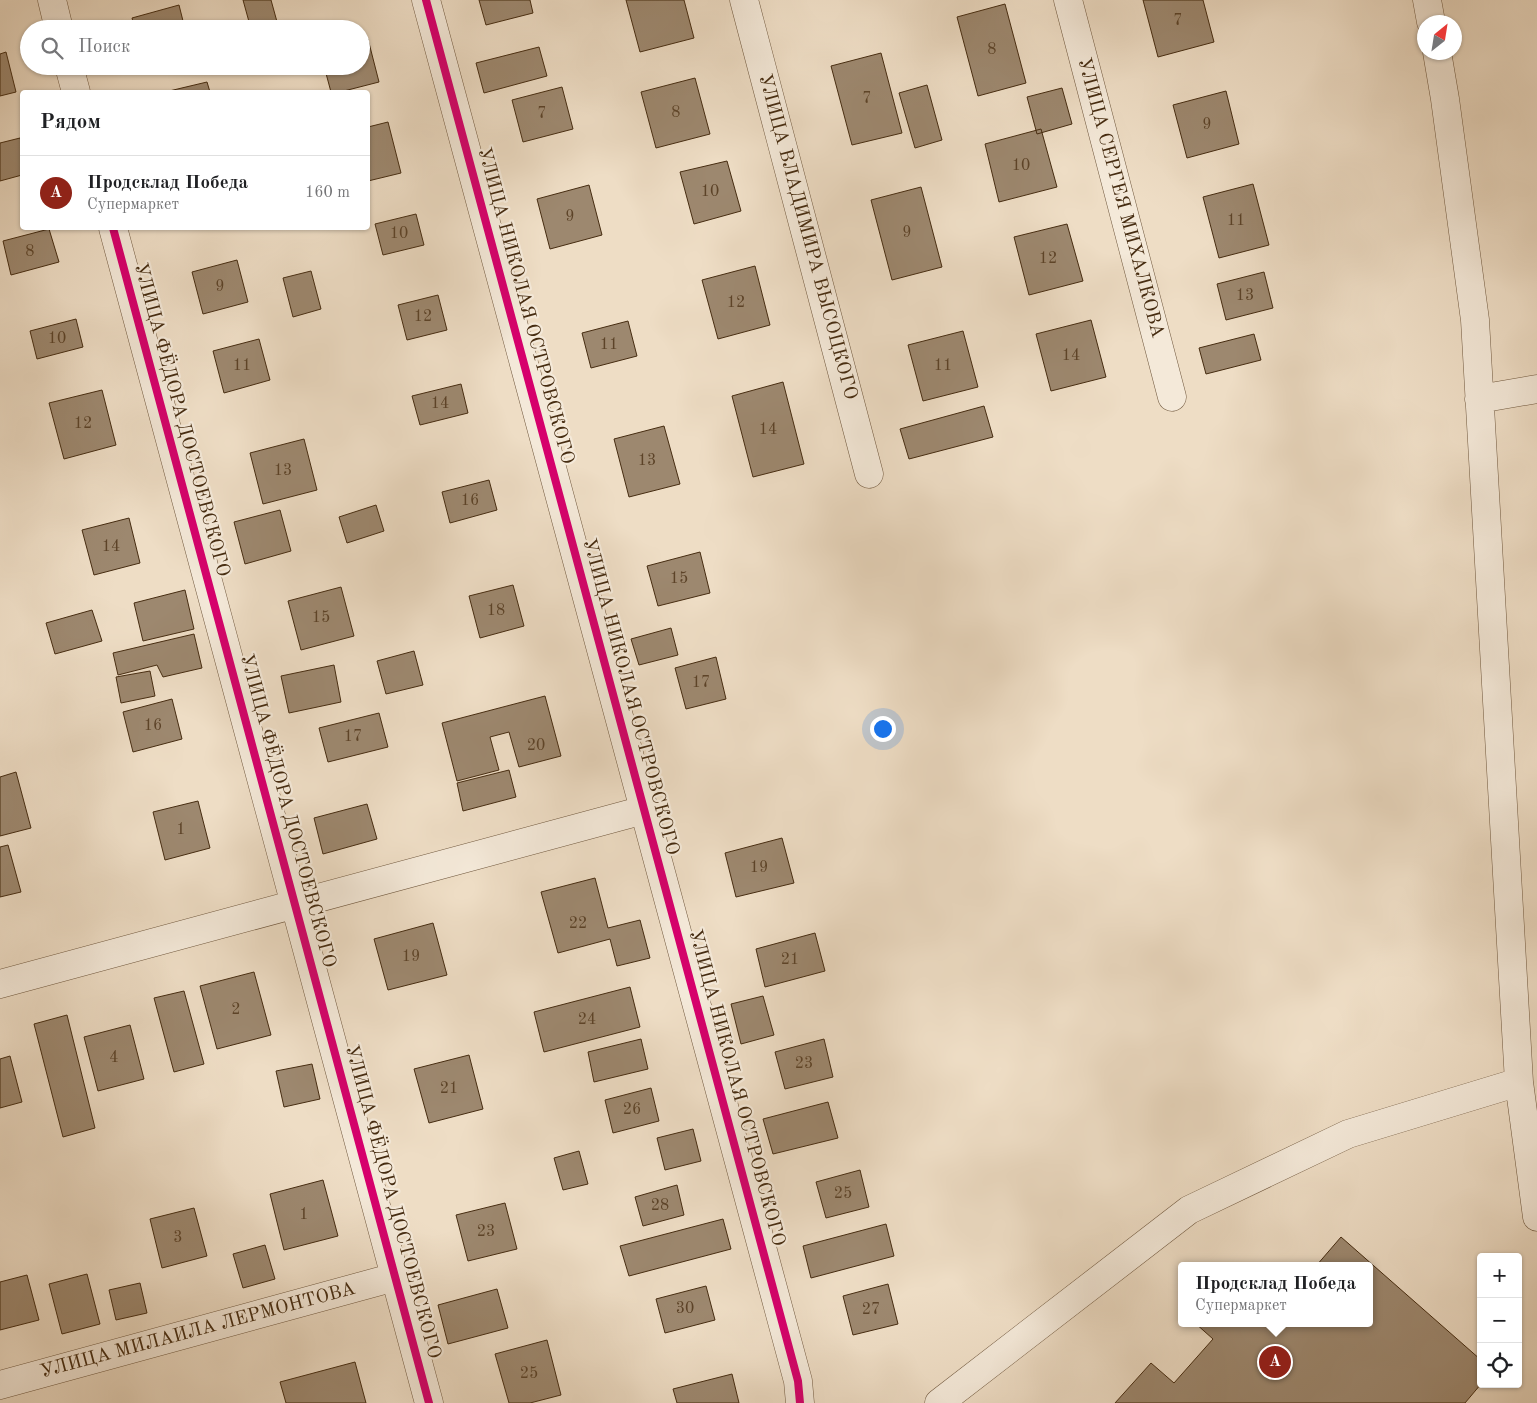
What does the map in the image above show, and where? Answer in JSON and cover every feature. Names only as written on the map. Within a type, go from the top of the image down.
[{"type":"street","points":[[52,0],[57,20]]},
{"type":"street","name":"УЛИЦА НИКОЛАЯ ОСТРОВСКОГО","points":[[426,0],[798,1380],[800,1403]]},
{"type":"street","name":"УЛИЦА ВЛАДИМИРА ВЫСОЦКОГО","points":[[744,0],[869,474]]},
{"type":"street","name":"УЛИЦА СЕРГЕЯ МИХАЛКОВА","points":[[1068,0],[1172,397]]},
{"type":"street","points":[[1427,0],[1430,15]]},
{"type":"street","points":[[1438,60],[1447,108],[1475,320],[1519,1082],[1537,1217]]},
{"type":"street","points":[[71,75],[75,90]]},
{"type":"street","name":"УЛИЦА ФЁДОРА ДОСТОЕВСКОГО","points":[[114,230],[429,1403]]},
{"type":"street","points":[[1479,399],[1537,389]]},
{"type":"street","points":[[0,984],[644,810]]},
{"type":"street","points":[[939,1403],[1189,1210],[1348,1134],[1519,1082]]},
{"type":"street","name":"УЛИЦА МИЛАИЛА ЛЕРМОНТОВА","points":[[0,1385],[395,1277]]},
{"type":"building","points":[[243,0],[271,0],[277,20],[249,20]]},
{"type":"building","points":[[479,0],[530,0],[533,13],[486,25]]},
{"type":"building","points":[[626,0],[684,0],[694,38],[640,52]]},
{"type":"building","points":[[1143,0],[1203,0],[1214,42],[1158,57]]},
{"type":"building","points":[[1005,4],[1026,83],[978,96],[957,17]]},
{"type":"building","points":[[179,5],[183,20],[133,20],[132,18]]},
{"type":"building","points":[[370,47],[379,82],[348,90],[330,90],[326,75],[370,75]]},
{"type":"building","points":[[539,47],[547,76],[484,93],[476,63]]},
{"type":"building","points":[[6,52],[16,92],[0,96],[0,54]]},
{"type":"building","points":[[881,53],[902,133],[852,145],[831,66]]},
{"type":"building","points":[[695,78],[710,134],[656,148],[641,92]]},
{"type":"building","points":[[207,82],[209,90],[173,90]]},
{"type":"building","points":[[927,85],[942,140],[915,148],[899,93]]},
{"type":"building","points":[[562,87],[573,129],[523,142],[512,100]]},
{"type":"building","points":[[1062,88],[1072,124],[1037,134],[1027,97]]},
{"type":"building","points":[[1226,91],[1239,144],[1187,158],[1173,105]]},
{"type":"building","points":[[388,122],[401,173],[370,181],[370,126]]},
{"type":"building","points":[[1041,129],[1057,187],[999,202],[985,144]]},
{"type":"building","points":[[20,138],[20,176],[0,181],[0,143]]},
{"type":"building","points":[[727,161],[741,211],[694,224],[680,172]]},
{"type":"building","points":[[1253,184],[1269,245],[1219,258],[1203,197]]},
{"type":"building","points":[[589,185],[602,235],[550,249],[537,199]]},
{"type":"building","points":[[921,187],[942,267],[892,280],[871,200]]},
{"type":"building","points":[[416,214],[424,245],[383,255],[375,224]]},
{"type":"building","points":[[1067,224],[1083,281],[1029,295],[1014,237]]},
{"type":"building","points":[[49,230],[59,262],[11,275],[3,241]]},
{"type":"building","points":[[237,260],[248,302],[203,314],[192,272]]},
{"type":"building","points":[[755,266],[770,325],[718,339],[702,280]]},
{"type":"building","points":[[311,271],[321,309],[293,317],[283,278]]},
{"type":"building","points":[[1264,272],[1273,308],[1226,320],[1217,284]]},
{"type":"building","points":[[438,295],[447,330],[407,340],[398,305]]},
{"type":"building","points":[[76,319],[83,347],[37,359],[30,331]]},
{"type":"building","points":[[1091,320],[1106,377],[1051,391],[1036,334]]},
{"type":"building","points":[[628,321],[637,356],[591,368],[582,333]]},
{"type":"building","points":[[963,331],[978,387],[923,401],[908,345]]},
{"type":"building","points":[[1254,334],[1261,360],[1206,374],[1199,348]]},
{"type":"building","points":[[259,339],[270,380],[224,393],[213,351]]},
{"type":"building","points":[[783,382],[804,464],[753,477],[732,396]]},
{"type":"building","points":[[461,384],[468,413],[420,425],[412,396]]},
{"type":"building","points":[[102,390],[116,445],[64,459],[49,403]]},
{"type":"building","points":[[984,406],[993,437],[909,459],[900,429]]},
{"type":"building","points":[[664,426],[680,484],[629,497],[614,439]]},
{"type":"building","points":[[304,439],[317,490],[263,504],[250,453]]},
{"type":"building","points":[[489,480],[497,510],[450,523],[442,492]]},
{"type":"building","points":[[376,505],[384,531],[347,543],[339,517]]},
{"type":"building","points":[[280,510],[291,551],[245,564],[234,522]]},
{"type":"building","points":[[129,518],[140,563],[94,575],[82,530]]},
{"type":"building","points":[[700,552],[710,593],[658,606],[647,566]]},
{"type":"building","points":[[513,585],[524,626],[480,638],[469,596]]},
{"type":"building","points":[[341,587],[354,636],[301,650],[288,601]]},
{"type":"building","points":[[185,590],[194,629],[143,641],[134,603]]},
{"type":"building","points":[[92,610],[102,641],[55,654],[46,623]]},
{"type":"building","points":[[671,628],[678,655],[639,665],[631,639]]},
{"type":"building","points":[[194,634],[202,668],[163,677],[157,665],[118,675],[113,653]]},
{"type":"building","points":[[414,651],[423,685],[386,694],[377,661]]},
{"type":"building","points":[[716,657],[726,699],[686,709],[675,668]]},
{"type":"building","points":[[334,665],[341,702],[289,713],[281,676]]},
{"type":"building","points":[[150,671],[155,696],[121,703],[116,677]]},
{"type":"building","points":[[545,696],[561,756],[519,767],[509,732],[490,737],[499,770],[457,781],[442,723]]},
{"type":"building","points":[[172,699],[182,739],[133,752],[123,712]]},
{"type":"building","points":[[379,713],[388,747],[328,762],[319,728]]},
{"type":"building","points":[[509,770],[516,797],[463,811],[457,783]]},
{"type":"building","points":[[16,772],[31,828],[0,836],[0,777]]},
{"type":"building","points":[[198,801],[210,848],[165,860],[153,812]]},
{"type":"building","points":[[367,804],[377,839],[323,854],[314,818]]},
{"type":"building","points":[[782,838],[794,883],[736,897],[725,853]]},
{"type":"building","points":[[8,845],[21,892],[0,897],[0,847]]},
{"type":"building","points":[[595,878],[608,928],[640,920],[650,958],[617,966],[610,939],[558,953],[541,892]]},
{"type":"building","points":[[433,923],[447,975],[388,990],[374,939]]},
{"type":"building","points":[[815,933],[825,971],[765,987],[756,949]]},
{"type":"building","points":[[254,972],[271,1035],[217,1049],[200,986]]},
{"type":"building","points":[[630,987],[640,1027],[544,1052],[534,1012]]},
{"type":"building","points":[[184,991],[204,1064],[174,1072],[154,998]]},
{"type":"building","points":[[763,996],[774,1035],[741,1044],[731,1004]]},
{"type":"building","points":[[67,1015],[95,1128],[63,1137],[34,1024]]},
{"type":"building","points":[[130,1025],[144,1079],[98,1091],[84,1037]]},
{"type":"building","points":[[641,1039],[648,1069],[594,1082],[588,1052]]},
{"type":"building","points":[[824,1039],[833,1077],[785,1089],[775,1052]]},
{"type":"building","points":[[469,1055],[483,1109],[429,1123],[414,1069]]},
{"type":"building","points":[[10,1056],[22,1102],[0,1108],[0,1059]]},
{"type":"building","points":[[312,1064],[320,1099],[284,1107],[276,1071]]},
{"type":"building","points":[[651,1088],[659,1121],[613,1133],[605,1100]]},
{"type":"building","points":[[828,1102],[838,1138],[773,1154],[763,1119]]},
{"type":"building","points":[[693,1129],[701,1161],[665,1170],[657,1138]]},
{"type":"building","points":[[579,1151],[588,1184],[563,1190],[554,1158]]},
{"type":"building","points":[[860,1170],[869,1207],[826,1218],[816,1182]]},
{"type":"building","points":[[323,1180],[338,1236],[284,1250],[270,1194]]},
{"type":"building","points":[[677,1185],[684,1215],[643,1226],[635,1197]]},
{"type":"building","points":[[505,1203],[517,1249],[468,1261],[456,1215]]},
{"type":"building","points":[[194,1208],[207,1256],[162,1268],[150,1219]]},
{"type":"building","points":[[723,1219],[731,1249],[629,1276],[620,1246]]},
{"type":"building","points":[[886,1224],[894,1256],[811,1278],[803,1246]]},
{"type":"building","points":[[1341,1237],[1369,1262],[1319,1262]]},
{"type":"building","points":[[265,1245],[275,1279],[243,1288],[233,1254]]},
{"type":"building","points":[[1373,1265],[1477,1356],[1478,1388],[1465,1403],[1115,1403],[1151,1363],[1174,1383],[1213,1339],[1200,1327],[1373,1327]]},
{"type":"building","points":[[87,1274],[100,1324],[62,1334],[49,1284]]},
{"type":"building","points":[[27,1275],[39,1320],[0,1330],[0,1282]]},
{"type":"building","points":[[140,1283],[147,1313],[116,1320],[109,1290]]},
{"type":"building","points":[[888,1284],[898,1324],[853,1335],[843,1296]]},
{"type":"building","points":[[706,1286],[715,1320],[665,1333],[656,1299]]},
{"type":"building","points":[[497,1289],[508,1328],[448,1344],[438,1305]]},
{"type":"building","points":[[547,1340],[561,1395],[530,1403],[509,1403],[495,1354]]},
{"type":"building","points":[[355,1362],[366,1403],[286,1403],[280,1382]]},
{"type":"building","points":[[732,1374],[739,1403],[677,1403],[673,1389]]},
{"type":"cycle path","points":[[426,0],[798,1381],[800,1403]]},
{"type":"cycle path","points":[[114,230],[429,1403]]},
{"type":"place","name":"Продсклад Победа","points":[[1275,1362]]}]
